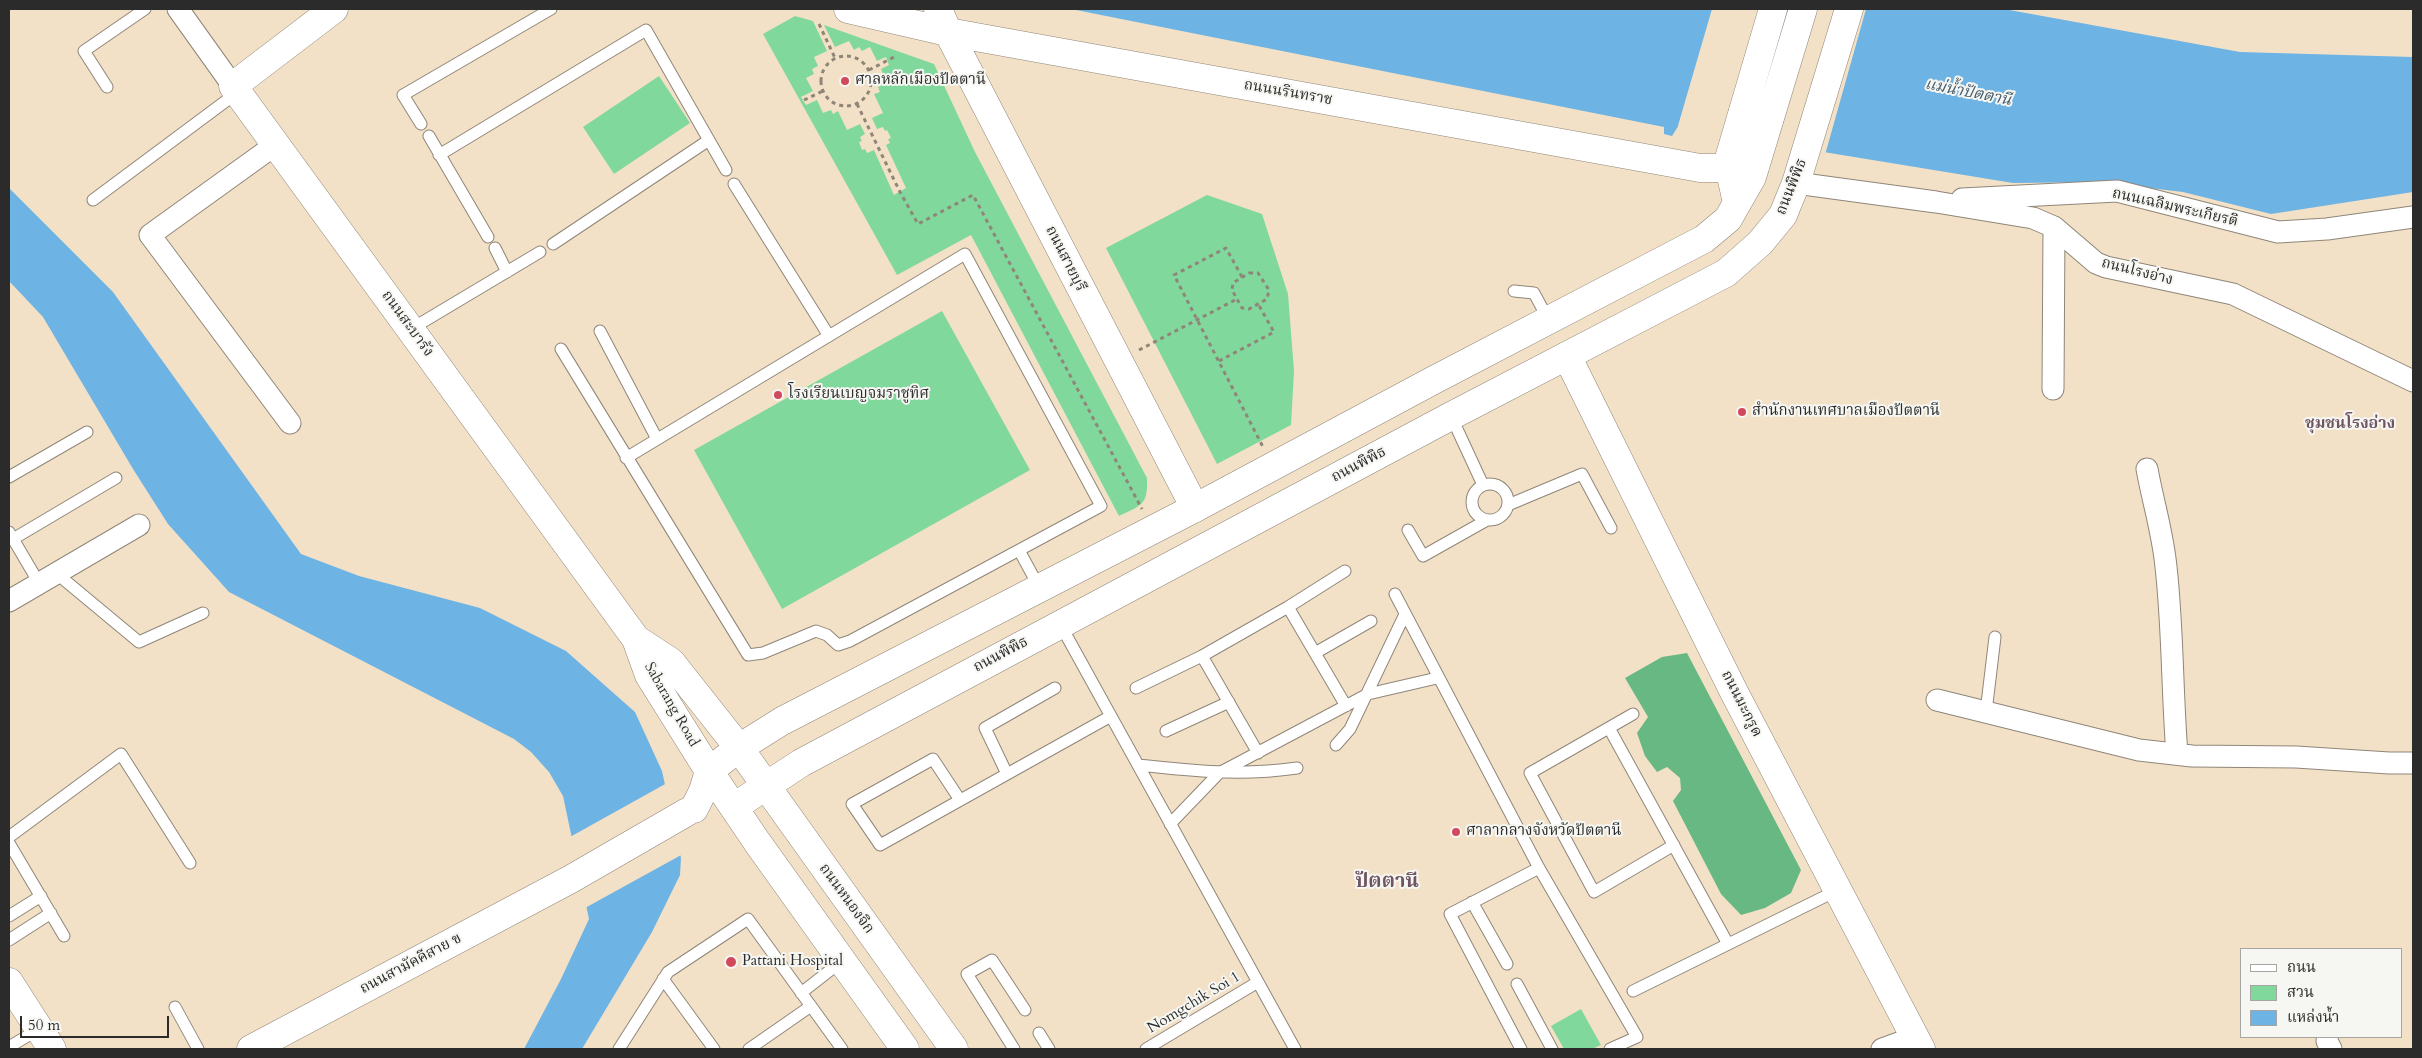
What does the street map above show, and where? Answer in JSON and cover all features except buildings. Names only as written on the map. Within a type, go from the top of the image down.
[{"type":"main road","points":[[235,89],[334,9]]},
{"type":"main road","name":"ถนนนรินทราช","points":[[848,9],[943,20],[1700,168],[1728,165]]},
{"type":"main road","points":[[1737,203],[1728,165],[1773,9]]},
{"type":"main road","points":[[690,811],[703,791],[709,771],[739,748],[782,721],[1175,518],[1548,319],[1704,239],[1728,219],[1752,177],[1803,9]]},
{"type":"main road","name":"ถนนพิพิธ","points":[[734,807],[801,763],[1060,623],[1726,273],[1760,243],[1783,215],[1799,175],[1849,9]]},
{"type":"main road","name":"ถนนสายบุรี","points":[[943,20],[1118,360],[1175,518],[1195,553]]},
{"type":"main road","name":"ถนนสะบารัง","points":[[235,89],[412,329],[636,639]]},
{"type":"main road","name":"ถนนมะกรูด","points":[[1548,319],[1735,694],[1918,1043]]},
{"type":"main road","points":[[1432,381],[1451,416]]},
{"type":"main road","points":[[1312,444],[1332,480]]},
{"type":"main road","points":[[1040,588],[1060,623]]},
{"type":"main road","name":"Sabarang Road","points":[[636,639],[672,662],[739,748]]},
{"type":"main road","name":"Sabarang Road","points":[[636,639],[650,675],[709,771]]},
{"type":"main road","name":"ถนนหนองจิก","points":[[739,748],[954,1049]]},
{"type":"main road","points":[[709,771],[905,1049]]},
{"type":"main road","points":[[690,811],[716,805],[734,807]]},
{"type":"main road","name":"ถนนสามัคคีสาย ข","points":[[251,1049],[571,879],[690,811]]},
{"type":"main road","points":[[9,982],[46,1039]]},
{"type":"street","name":"ถนนสะบารัง","points":[[178,9],[235,89]]},
{"type":"street","points":[[275,145],[150,235],[290,422]]},
{"type":"street","name":"ถนนโรงอ่าง","points":[[1799,175],[1936,202],[2033,218],[2054,227],[2096,263],[2106,267],[2233,294],[2413,381]]},
{"type":"street","name":"ถนนเฉลิมพระเกียรติ","points":[[1936,202],[1992,196],[2117,191],[2278,232],[2327,229],[2413,217]]},
{"type":"street","points":[[2053,389],[2054,227]]},
{"type":"street","points":[[2147,469],[2166,564],[2171,614],[2172,688],[2176,754]]},
{"type":"street","points":[[9,601],[139,525]]},
{"type":"street","points":[[1937,700],[2139,750],[2176,754],[2296,757],[2413,763]]},
{"type":"street","points":[[1882,1049],[1918,1043]]},
{"type":"lane","points":[[107,88],[84,51],[145,9]]},
{"type":"lane","points":[[421,124],[403,95],[551,9]]},
{"type":"lane","points":[[439,155],[646,30],[726,170]]},
{"type":"lane","points":[[93,200],[235,89]]},
{"type":"lane","points":[[429,136],[488,237]]},
{"type":"lane","points":[[553,244],[709,140]]},
{"type":"lane","points":[[734,184],[828,336]]},
{"type":"lane","points":[[494,248],[506,272]]},
{"type":"lane","points":[[412,329],[540,252]]},
{"type":"lane","points":[[561,349],[626,458],[748,655],[762,653],[816,631],[827,636],[838,645],[850,641],[1020,552],[1102,506],[965,254],[626,458]]},
{"type":"lane","points":[[1514,291],[1534,293],[1548,319]]},
{"type":"lane","points":[[600,330],[657,439]]},
{"type":"lane","points":[[1451,416],[1483,485]]},
{"type":"lane","points":[[9,476],[87,432]]},
{"type":"lane","points":[[1508,504],[1582,474],[1611,528]]},
{"type":"lane","points":[[116,478],[11,535],[47,578],[139,642],[204,613]]},
{"type":"lane","points":[[1408,530],[1423,556],[1487,520],[1496,519],[1504,513],[1508,504],[1506,495],[1501,487],[1492,484],[1483,485],[1475,490],[1471,500],[1473,509],[1478,517],[1487,520]]},
{"type":"lane","points":[[1020,552],[1040,588]]},
{"type":"lane","points":[[1136,688],[1202,656],[1345,571]]},
{"type":"lane","points":[[1395,594],[1437,678],[1539,868],[1637,1037],[1610,1049]]},
{"type":"lane","points":[[1288,606],[1346,706]]},
{"type":"lane","points":[[1336,745],[1350,729],[1405,614]]},
{"type":"lane","points":[[1315,653],[1370,621]]},
{"type":"lane","points":[[1060,623],[1295,1049]]},
{"type":"lane","points":[[1986,712],[1995,637]]},
{"type":"lane","points":[[1202,656],[1258,753]]},
{"type":"lane","points":[[1170,824],[1219,773],[1368,694],[1437,678]]},
{"type":"lane","points":[[1007,774],[985,728],[1055,688]]},
{"type":"lane","points":[[1166,731],[1228,702]]},
{"type":"lane","points":[[1633,714],[1530,773],[1594,892],[1674,845]]},
{"type":"lane","points":[[960,800],[933,759],[852,804],[880,845],[1111,716]]},
{"type":"lane","points":[[1609,728],[1728,944]]},
{"type":"lane","points":[[9,837],[121,754],[190,863]]},
{"type":"lane","points":[[1138,765],[1219,773],[1265,772],[1297,768]]},
{"type":"lane","points":[[9,843],[64,936]]},
{"type":"lane","points":[[1520,1049],[1450,914],[1539,868]]},
{"type":"lane","points":[[1633,991],[1838,890]]},
{"type":"lane","points":[[9,916],[41,896]]},
{"type":"lane","points":[[1472,902],[1507,964]]},
{"type":"lane","points":[[9,940],[51,913]]},
{"type":"lane","points":[[619,1049],[668,972],[748,919],[842,1049]]},
{"type":"lane","points":[[1014,1049],[967,974],[992,960],[1025,1010]]},
{"type":"lane","points":[[801,993],[842,961]]},
{"type":"lane","points":[[663,979],[714,1049]]},
{"type":"lane","name":"Nomgchik Soi 1","points":[[1146,1049],[1258,982]]},
{"type":"lane","points":[[1517,984],[1552,1049]]},
{"type":"lane","points":[[749,1049],[811,1006]]},
{"type":"lane","points":[[175,1007],[198,1049]]},
{"type":"lane","points":[[1039,1033],[1050,1049]]},
{"type":"lane","points":[[9,1047],[46,1039]]},
{"type":"path","points":[[819,24],[835,58]]},
{"type":"path","points":[[852,56],[860,60],[869,70],[870,89],[866,97],[857,104],[844,106],[836,104],[823,91],[822,76],[824,69],[835,58],[852,56]]},
{"type":"path","points":[[869,70],[894,57]]},
{"type":"path","points":[[804,100],[823,91]]},
{"type":"path","points":[[857,104],[900,192],[918,224],[973,195],[1175,518]]},
{"type":"path","points":[[1242,277],[1226,248],[1174,275],[1272,465]]},
{"type":"path","points":[[1249,273],[1258,273],[1269,290],[1267,299],[1249,309],[1242,308],[1237,299],[1232,290],[1233,283],[1249,273]]},
{"type":"path","points":[[1118,360],[1237,299]]},
{"type":"path","points":[[1219,361],[1274,332],[1258,304]]},
{"type":"green space","points":[[795,16],[813,21],[827,51],[814,57],[818,66],[812,69],[814,74],[806,78],[813,91],[801,97],[806,105],[817,100],[823,113],[831,110],[833,114],[838,111],[847,130],[860,124],[865,134],[860,137],[862,141],[859,142],[862,150],[865,149],[867,153],[874,150],[894,195],[906,188],[886,145],[890,143],[888,139],[891,138],[883,127],[877,129],[872,118],[883,113],[874,94],[880,92],[878,87],[887,83],[881,69],[889,65],[886,57],[877,61],[870,47],[862,51],[859,47],[854,50],[849,41],[835,47],[824,25],[934,64],[975,152],[1147,478],[1145,499],[1138,506],[1119,516],[971,235],[897,275],[763,34]]},
{"type":"green space","points":[[659,76],[690,123],[614,174],[583,127]]},
{"type":"green space","points":[[1207,195],[1262,214],[1288,294],[1294,371],[1291,425],[1217,464],[1106,248]]},
{"type":"green space","points":[[942,311],[1030,470],[782,609],[694,450]]},
{"type":"green space","points":[[1687,653],[1801,870],[1791,893],[1765,908],[1741,915],[1721,894],[1673,801],[1681,790],[1680,778],[1667,767],[1657,772],[1645,756],[1637,733],[1648,717],[1625,678],[1662,657]]},
{"type":"green space","points":[[1581,1009],[1601,1045],[1592,1049],[1564,1049],[1551,1026]]},
{"type":"water","name":"แม่น้ำปัตตานี","points":[[1071,9],[2004,9],[2240,52],[2413,57],[2413,192],[2271,214],[2183,192],[2099,182],[2013,183],[1677,128],[1672,136],[1664,134],[1664,127]]},
{"type":"water","points":[[9,188],[113,292],[301,554],[359,576],[480,608],[566,651],[635,712],[662,771],[681,858],[680,875],[652,932],[582,1049],[524,1049],[561,979],[589,919],[563,796],[549,772],[531,752],[514,739],[229,592],[168,524],[133,469],[43,317],[9,281]]},
{"type":"pier","points":[[1712,9],[1866,9],[1825,155],[1678,131],[1675,136]]},
{"type":"pier","points":[[667,783],[683,854],[585,908],[570,837]]},
{"type":"place","name":"ศาลหลักเมืองปัตตานี","points":[[845,81]]},
{"type":"place","name":"โรงเรียนเบญจมราชูทิศ","points":[[778,395]]},
{"type":"place","name":"สำนักงานเทศบาลเมืองปัตตานี","points":[[1742,412]]},
{"type":"place","name":"ศาลากลางจังหวัดปัตตานี","points":[[1456,832]]},
{"type":"place","name":"Pattani Hospital","points":[[731,962]]},
{"type":"district","name":"ชุมชนโรงอ่าง","points":[[2350,424]]},
{"type":"district","name":"ปัตตานี","points":[[1387,882]]}]
